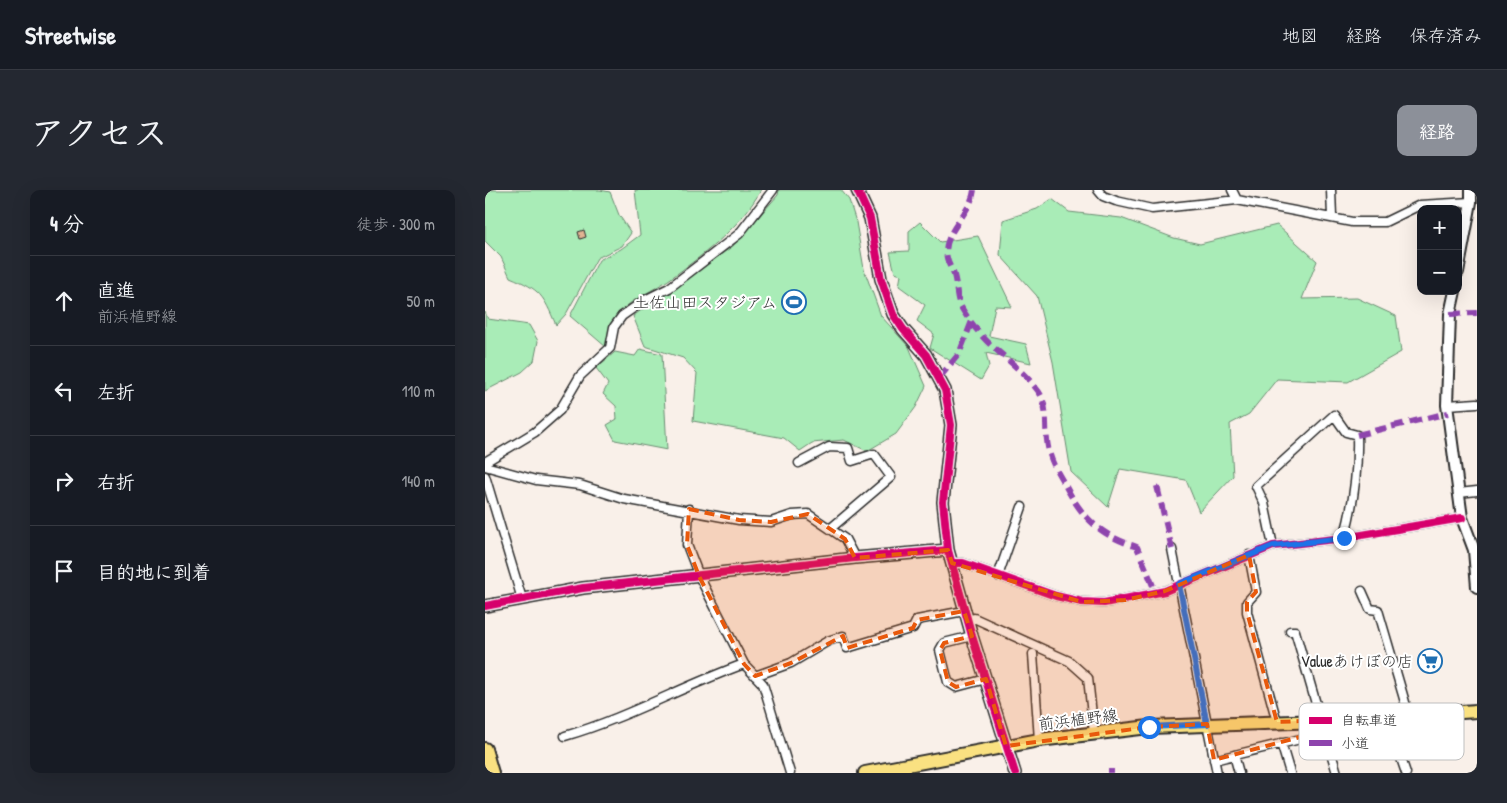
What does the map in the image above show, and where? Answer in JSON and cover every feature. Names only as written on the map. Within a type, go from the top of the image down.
[{"type":"main road","name":"前浜植野線","points":[[1464,712],[1477,711]]},
{"type":"main road","name":"前浜植野線","points":[[865,773],[1039,740],[1094,733],[1149,727],[1207,724],[1277,722],[1299,724]]},
{"type":"main road","points":[[485,749],[492,773]]},
{"type":"street","points":[[485,464],[535,432],[560,410],[580,376],[610,348],[614,327],[622,316],[645,300],[669,288],[739,234],[773,190]]},
{"type":"street","points":[[857,190],[870,218],[881,279],[893,314],[903,329],[926,355],[945,390],[951,425],[943,502],[948,550],[972,636],[1015,773]]},
{"type":"street","points":[[1098,190],[1103,196],[1111,200],[1152,210],[1237,200],[1352,222],[1385,222],[1420,205],[1471,202]]},
{"type":"street","points":[[1111,200],[1113,190]]},
{"type":"street","points":[[1232,190],[1237,200]]},
{"type":"street","points":[[1331,190],[1332,217]]},
{"type":"street","points":[[1462,250],[1471,202],[1471,190]]},
{"type":"street","points":[[1454,295],[1450,314],[1447,405],[1463,518],[1474,550],[1477,587]]},
{"type":"street","points":[[1447,405],[1477,403]]},
{"type":"street","points":[[1273,546],[1264,503],[1256,486],[1334,415],[1346,432],[1357,435],[1358,464],[1354,504],[1344,538]]},
{"type":"street","points":[[799,463],[829,447],[848,448],[852,461],[874,454],[891,477],[830,529]]},
{"type":"street","points":[[485,464],[536,480],[580,485],[624,499],[689,509],[739,520],[771,522],[791,516],[808,514],[845,540],[855,558]]},
{"type":"street","points":[[485,476],[522,599]]},
{"type":"street","points":[[1459,493],[1477,491]]},
{"type":"street","points":[[998,576],[1022,507]]},
{"type":"street","points":[[689,509],[687,545],[699,576],[743,664],[763,684],[790,773]]},
{"type":"street","points":[[952,563],[963,563],[1056,596],[1089,602],[1125,600],[1165,591],[1273,546],[1344,538],[1463,518]]},
{"type":"street","points":[[1173,549],[1217,773]]},
{"type":"street","points":[[485,606],[583,588],[855,558],[948,550]]},
{"type":"street","points":[[1249,555],[1256,592],[1247,602],[1247,612],[1277,722]]},
{"type":"street","points":[[1362,591],[1370,609],[1378,610],[1405,703]]},
{"type":"street","points":[[755,676],[791,664],[828,641],[843,636],[847,648],[913,628],[917,620],[966,615],[1069,661],[1088,678],[1094,733]]},
{"type":"street","points":[[1290,631],[1295,631],[1316,703]]},
{"type":"street","points":[[972,636],[945,644],[940,650],[948,682],[956,687],[986,679]]},
{"type":"street","points":[[1033,654],[1039,740]]},
{"type":"street","points":[[565,736],[605,724],[699,680],[743,664]]},
{"type":"street","points":[[1214,760],[1281,743],[1299,736]]},
{"type":"street","points":[[1281,743],[1290,773]]},
{"type":"street","points":[[1234,755],[1239,773]]},
{"type":"street","points":[[1333,760],[1337,773]]},
{"type":"street","points":[[1402,760],[1406,773]]},
{"type":"highlighted area","points":[[689,509],[739,520],[771,522],[808,514],[845,539],[855,558],[948,550],[952,563],[1082,602],[1125,600],[1165,591],[1249,555],[1256,592],[1247,602],[1247,612],[1277,722],[1347,719],[1341,726],[1214,760],[1207,724],[1149,727],[1006,746],[986,679],[956,687],[948,682],[940,650],[944,643],[972,636],[964,611],[917,620],[913,628],[847,648],[843,636],[791,663],[755,676],[744,664],[699,576],[687,545]]},
{"type":"green space","points":[[485,190],[600,190],[610,192],[619,215],[631,233],[622,246],[597,258],[566,314],[556,325],[540,295],[535,290],[510,277],[501,257],[485,241]]},
{"type":"green space","points":[[635,190],[761,190],[744,215],[711,248],[674,276],[623,310],[610,331],[606,347],[570,316],[599,260],[621,249],[640,235]]},
{"type":"green space","points":[[779,190],[841,190],[849,200],[856,222],[864,269],[881,316],[909,347],[926,386],[916,407],[896,434],[867,451],[844,440],[812,443],[800,451],[784,438],[693,421],[697,373],[683,358],[645,346],[633,316],[733,246],[778,195]]},
{"type":"green space","points":[[1052,199],[1069,212],[1121,218],[1174,238],[1200,244],[1277,225],[1317,261],[1302,299],[1357,298],[1396,316],[1401,352],[1348,382],[1277,379],[1249,414],[1230,424],[1233,476],[1199,512],[1186,480],[1120,469],[1108,507],[1071,472],[1053,362],[1037,296],[1000,255],[1003,220],[1037,209]]},
{"type":"green space","points":[[920,222],[940,242],[978,236],[1012,307],[995,306],[989,336],[1026,344],[1031,363],[986,353],[989,366],[981,380],[930,348],[934,334],[917,321],[925,305],[899,286],[901,275],[895,273],[890,252],[909,251],[909,231]]},
{"type":"green space","points":[[485,312],[488,319],[529,325],[538,341],[534,361],[522,372],[485,391]]},
{"type":"green space","points":[[640,349],[662,354],[667,450],[615,440],[607,425],[617,419],[616,406],[603,394],[608,384],[596,368],[615,352],[635,356]]},
{"type":"building","points":[[584,230],[586,237],[580,239],[578,232]]},
{"type":"marked path","points":[[974,190],[968,208],[952,232],[946,249],[960,305],[984,338],[1023,374],[1039,392],[1045,409],[1049,453],[1072,497],[1086,516],[1103,531],[1137,547],[1156,593]]},
{"type":"marked path","points":[[1450,314],[1477,313]]},
{"type":"marked path","points":[[939,378],[959,354],[972,321]]},
{"type":"marked path","points":[[1357,435],[1448,413]]},
{"type":"marked path","points":[[1157,486],[1172,549]]},
{"type":"cycle path","points":[[857,190],[870,218],[881,279],[893,314],[903,329],[926,355],[945,390],[951,425],[943,502],[948,550],[972,636],[1015,773]]},
{"type":"cycle path","points":[[952,563],[963,563],[1056,596],[1082,602],[1104,603],[1165,591],[1273,546],[1344,538],[1462,518]]},
{"type":"cycle path","points":[[485,606],[583,588],[855,558],[948,550]]},
{"type":"place","name":"土佐山田スタジアム","points":[[794,302]]},
{"type":"place","name":"Valueあけぼの店","points":[[1430,661]]},
{"type":"route","points":[[1149,727],[1207,724],[1179,584],[1273,546],[1344,538]]}]
